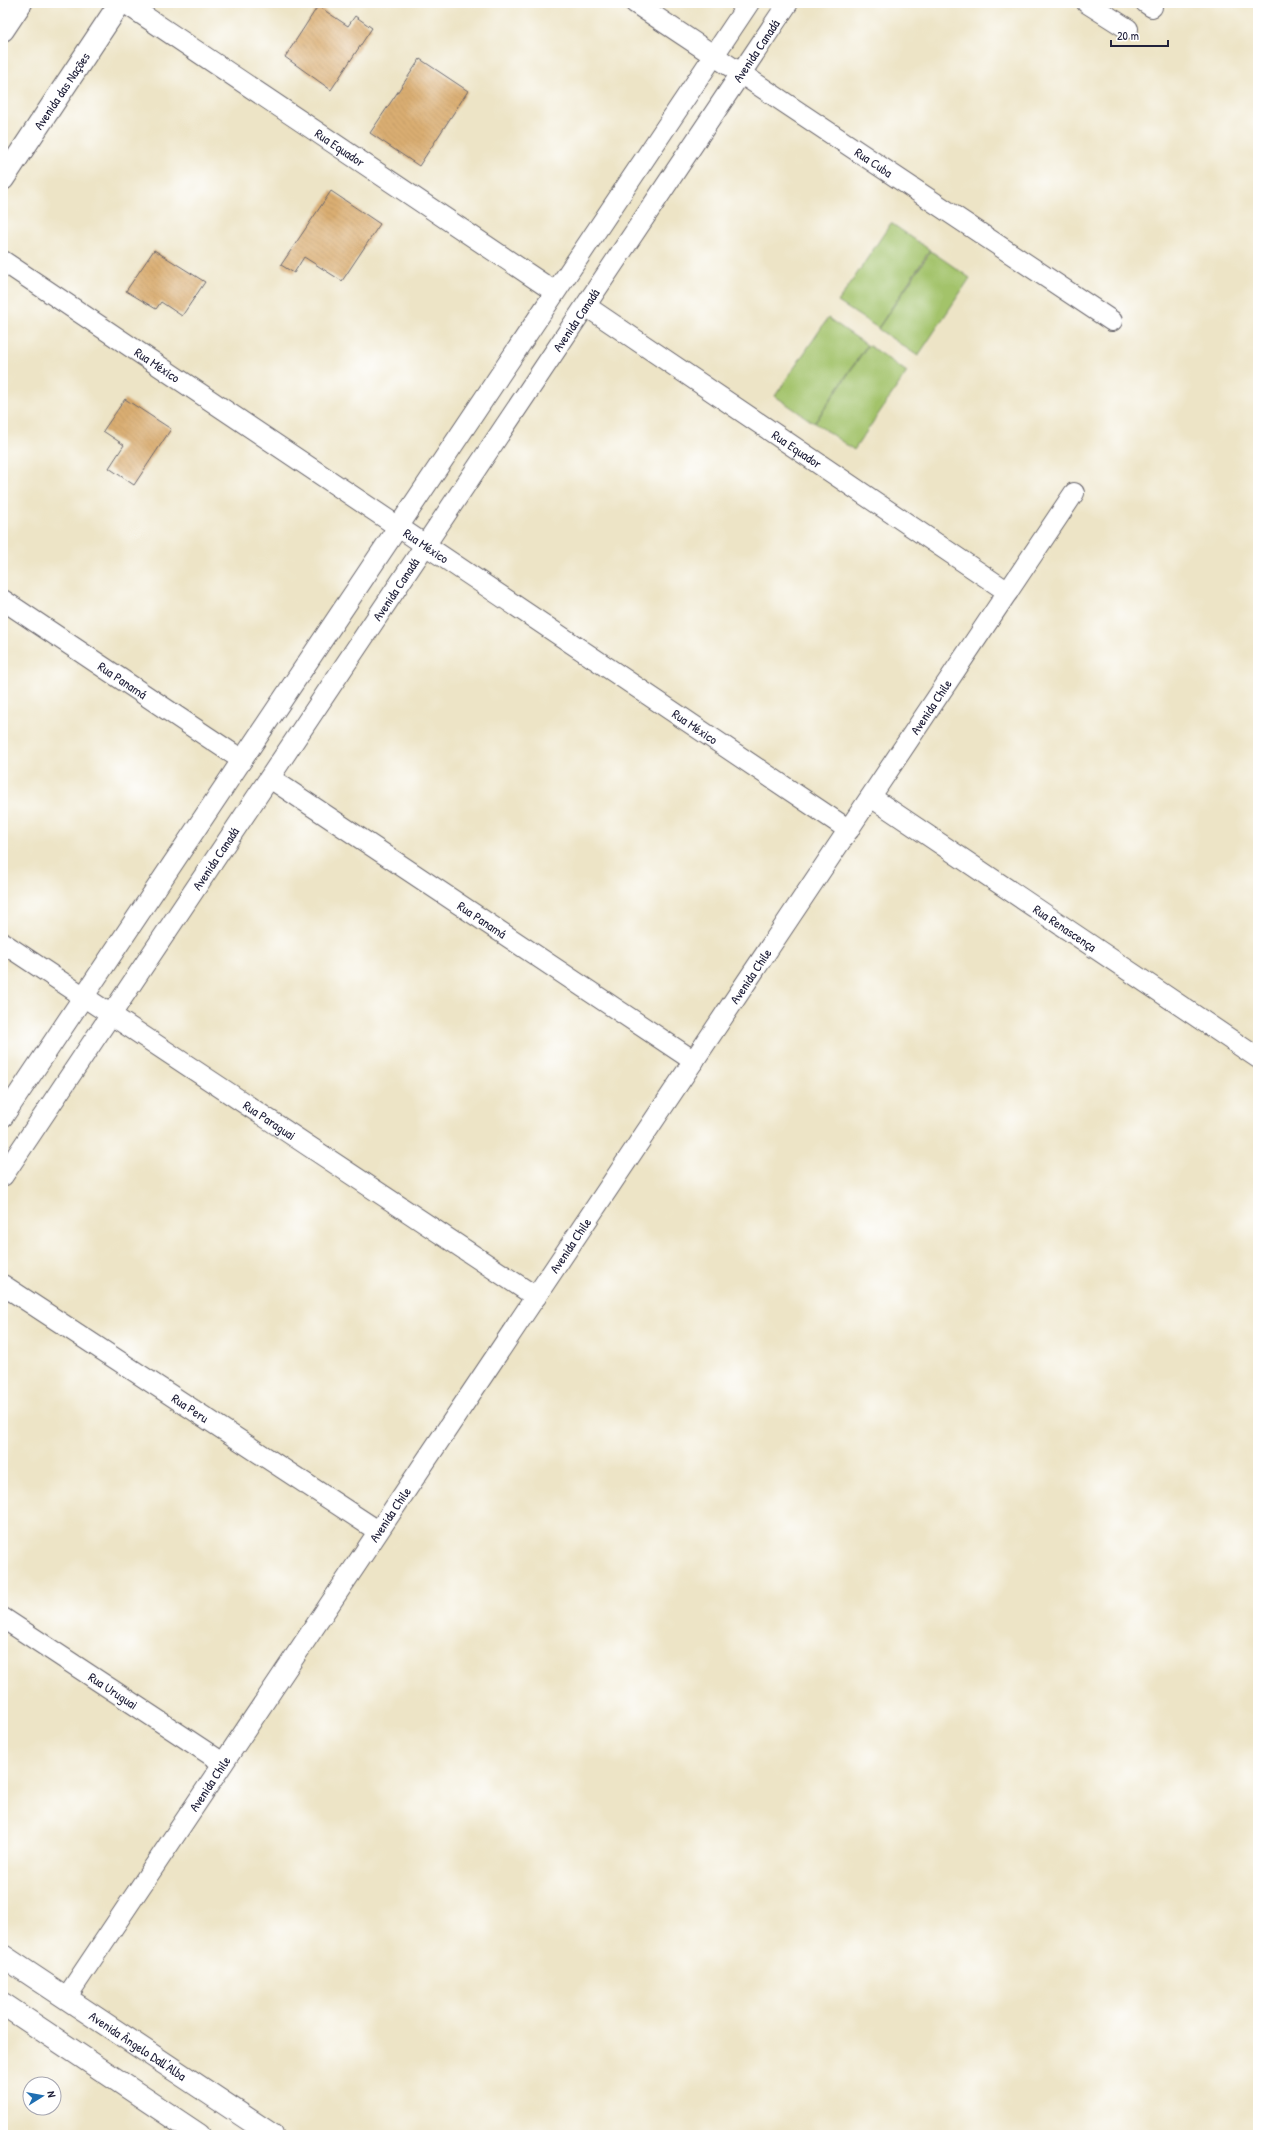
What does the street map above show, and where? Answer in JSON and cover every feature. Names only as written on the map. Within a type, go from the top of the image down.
[{"type":"main road","points":[[3,30],[21,3]]},
{"type":"main road","name":"Avenida das Nações","points":[[3,179],[120,3]]},
{"type":"main road","name":"Avenida Ângelo Dall'Alba","points":[[3,1956],[272,2135]]},
{"type":"main road","points":[[3,2004],[199,2135]]},
{"type":"street","name":"Rua Equador","points":[[125,3],[555,292]]},
{"type":"street","name":"Rua Cuba","points":[[635,3],[1112,321]]},
{"type":"street","points":[[3,1117],[749,3]]},
{"type":"street","name":"Avenida Canadá","points":[[3,1176],[788,3]]},
{"type":"street","points":[[1087,3],[1128,29]]},
{"type":"street","name":"Rua México","points":[[3,261],[849,830]]},
{"type":"street","name":"Rua Equador","points":[[586,306],[1008,592]]},
{"type":"street","name":"Avenida Chile","points":[[66,1998],[1074,493]]},
{"type":"street","name":"Rua Panamá","points":[[3,600],[242,760]]},
{"type":"street","name":"Rua Panamá","points":[[270,778],[694,1061]]},
{"type":"street","name":"Rua Renascença","points":[[871,797],[1258,1058]]},
{"type":"street","name":"Rua Paraguai","points":[[3,943],[536,1297]]},
{"type":"street","name":"Rua Peru","points":[[3,1285],[378,1531]]},
{"type":"street","name":"Rua Uruguai","points":[[3,1618],[223,1763]]},
{"type":"green space","points":[[891,223],[930,250],[878,328],[838,302]]},
{"type":"green space","points":[[931,251],[970,278],[918,356],[878,329]]},
{"type":"green space","points":[[828,318],[867,345],[814,423],[775,396]]},
{"type":"green space","points":[[868,345],[907,372],[854,450],[815,423]]},
{"type":"building","points":[[318,6],[348,26],[355,16],[372,28],[331,90],[285,57]]},
{"type":"building","points":[[420,59],[468,91],[419,166],[370,133]]},
{"type":"building","points":[[331,191],[380,224],[342,281],[304,257],[294,273],[281,265]]},
{"type":"building","points":[[154,250],[205,282],[182,316],[161,302],[156,309],[126,291]]},
{"type":"building","points":[[125,399],[171,429],[134,485],[109,468],[124,445],[103,431]]}]
